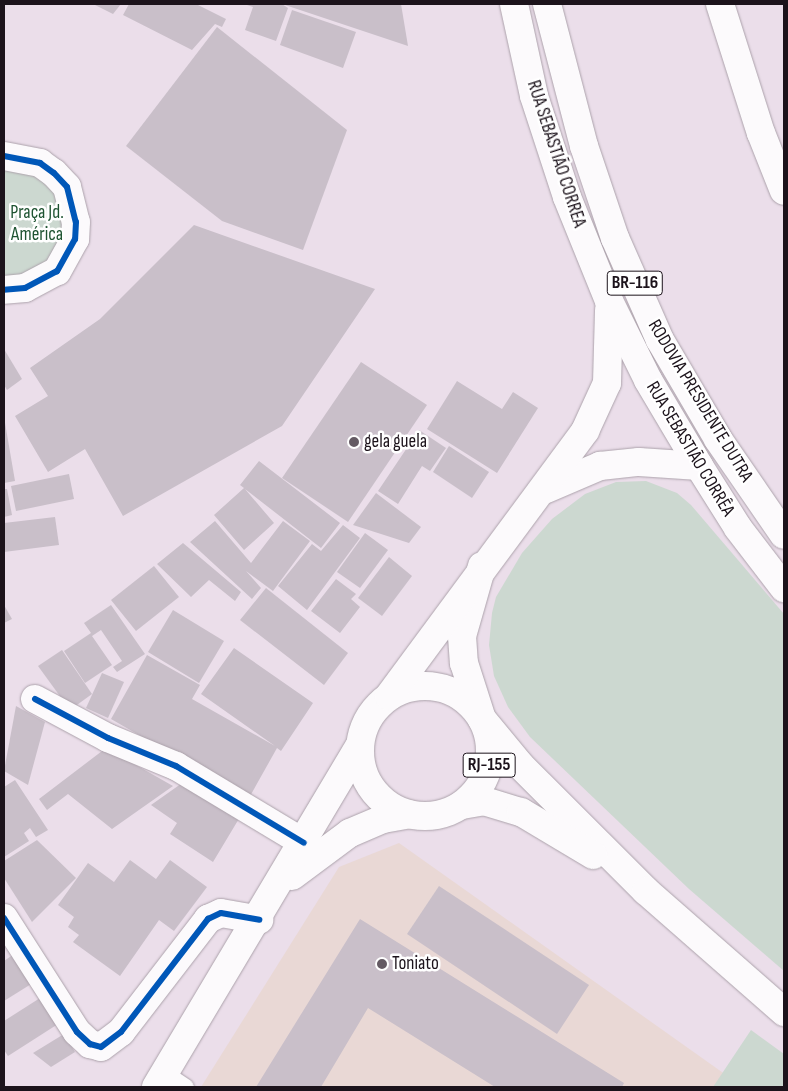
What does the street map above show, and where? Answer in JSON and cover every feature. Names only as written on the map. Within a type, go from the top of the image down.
[{"type":"main road","name":"RUA SEBASTIÃO CORREA","points":[[514,4],[534,96],[567,197],[609,302]]},
{"type":"main road","name":"RODOVIA PRESIDENTE DUTRA","points":[[547,4],[587,155],[615,238],[660,340],[718,439],[784,535]]},
{"type":"main road","points":[[720,4],[761,134],[784,191]]},
{"type":"main road","points":[[4,156],[40,163],[54,173],[66,187],[76,222],[75,240],[57,271],[25,288],[4,290]]},
{"type":"main road","name":"RUA SEBASTIÃO CORRÊA","points":[[609,302],[648,380],[699,466],[738,528],[784,588]]},
{"type":"main road","name":"RJ-155","points":[[169,1083],[259,920],[360,745],[367,720],[389,696],[482,566],[543,491],[585,431],[608,383],[609,302]]},
{"type":"main road","points":[[543,491],[600,466],[639,462],[699,466]]},
{"type":"main road","name":"RJ-155","points":[[278,888],[350,833],[382,819],[410,814],[437,815],[462,805],[481,785],[488,768],[490,742],[465,670],[462,636],[482,566]]},
{"type":"main road","name":"RJ-155","points":[[389,696],[420,686],[445,688],[466,700],[482,719]]},
{"type":"main road","points":[[35,699],[108,738],[176,766],[304,843]]},
{"type":"main road","points":[[482,719],[520,765],[646,891],[784,1012]]},
{"type":"main road","name":"RJ-155","points":[[360,745],[364,773],[372,788],[385,802],[410,814]]},
{"type":"main road","points":[[462,805],[494,803],[533,818],[646,891]]},
{"type":"main road","points":[[4,918],[77,1032],[90,1044],[101,1047],[121,1032],[208,918],[220,912],[259,920]]},
{"type":"shaded area","points":[[399,843],[743,1087],[201,1087],[339,867]]},
{"type":"green space","name":"Praça Jd. América","points":[[4,164],[45,175],[69,211],[58,261],[4,284]]},
{"type":"green space","points":[[646,481],[677,493],[691,505],[784,614],[784,971],[689,889],[530,737],[508,707],[494,676],[489,645],[492,613],[496,597],[522,553],[552,519],[585,494],[616,482]]},
{"type":"green space","points":[[751,1030],[784,1054],[784,1087],[713,1087]]},
{"type":"building","points":[[93,4],[121,4],[113,14]]},
{"type":"building","points":[[129,4],[196,4],[226,19],[222,27],[215,24],[192,50],[123,15]]},
{"type":"building","points":[[244,4],[282,4],[288,8],[276,41],[245,30],[253,7]]},
{"type":"building","points":[[282,4],[401,4],[408,46]]},
{"type":"building","points":[[292,10],[356,32],[343,68],[280,45]]},
{"type":"building","points":[[217,27],[347,130],[303,250],[222,221],[126,146]]},
{"type":"building","points":[[194,225],[375,289],[282,426],[123,516],[85,449],[48,472],[15,416],[48,396],[30,368],[100,319]]},
{"type":"building","points":[[4,349],[22,379],[7,390],[4,385]]},
{"type":"building","name":"gela guela","points":[[361,362],[427,405],[348,522],[282,478]]},
{"type":"building","points":[[457,381],[502,409],[513,392],[538,408],[497,473],[427,429]]},
{"type":"building","points":[[4,417],[15,481],[4,483]]},
{"type":"building","points":[[419,430],[446,448],[430,471],[422,466],[398,504],[378,491]]},
{"type":"building","points":[[449,446],[489,472],[472,498],[433,472]]},
{"type":"building","points":[[259,461],[340,523],[321,548],[245,489],[274,523],[244,550],[214,515],[244,488],[240,485]]},
{"type":"building","points":[[69,474],[74,499],[16,511],[11,486]]},
{"type":"building","points":[[4,489],[7,489],[12,515],[4,517]]},
{"type":"building","points":[[376,493],[421,527],[409,543],[353,525]]},
{"type":"building","points":[[55,517],[59,545],[4,552],[4,523]]},
{"type":"building","points":[[215,521],[251,563],[283,521],[310,541],[273,591],[246,571],[261,588],[252,599],[190,542]]},
{"type":"building","points":[[343,525],[360,538],[307,610],[278,586],[312,544],[321,551]]},
{"type":"building","points":[[365,533],[388,550],[360,588],[337,572]]},
{"type":"building","points":[[183,543],[241,592],[235,601],[209,580],[191,597],[157,564]]},
{"type":"building","points":[[389,557],[412,576],[382,616],[358,598]]},
{"type":"building","points":[[154,566],[179,597],[136,631],[111,600]]},
{"type":"building","points":[[336,579],[356,594],[351,599],[360,607],[340,633],[311,611]]},
{"type":"building","points":[[266,588],[348,653],[324,685],[240,620]]},
{"type":"building","points":[[4,605],[12,619],[4,623]]},
{"type":"building","points":[[111,605],[145,654],[117,672],[113,667],[122,661],[101,630],[92,636],[112,665],[85,683],[64,651],[91,633],[84,623]]},
{"type":"building","points":[[173,610],[224,641],[199,683],[148,652]]},
{"type":"building","points":[[234,648],[313,703],[281,751],[277,748],[249,798],[111,719],[147,655],[200,685],[192,699],[275,746],[201,694]]},
{"type":"building","points":[[62,650],[92,694],[70,710],[38,666]]},
{"type":"building","points":[[102,673],[124,682],[108,718],[86,708]]},
{"type":"building","points":[[16,706],[45,722],[28,785],[4,771]]},
{"type":"building","points":[[106,748],[173,786],[112,829],[68,794],[47,810],[39,799]]},
{"type":"building","points":[[15,780],[48,830],[36,837],[30,828],[24,833],[29,841],[4,857],[4,787]]},
{"type":"building","points":[[185,781],[240,817],[213,862],[170,834],[177,823],[151,805]]},
{"type":"building","points":[[37,840],[76,878],[32,922],[4,878],[4,861]]},
{"type":"building","points":[[130,860],[156,879],[170,860],[207,887],[174,931],[159,920],[120,976],[73,942],[79,935],[68,927],[74,917],[58,905],[88,863],[114,882]]},
{"type":"building","points":[[439,886],[589,985],[557,1034],[407,934]]},
{"type":"building","name":"Toniato","points":[[360,919],[624,1083],[622,1087],[495,1087],[368,1008],[321,1087],[256,1087]]},
{"type":"building","points":[[17,952],[36,981],[4,1001],[4,961]]},
{"type":"building","points":[[40,998],[58,1024],[8,1056],[4,1050],[4,1021]]},
{"type":"building","points":[[64,1034],[75,1052],[51,1067],[33,1053]]},
{"type":"cycle path","points":[[4,156],[40,163],[54,173],[67,187],[76,222],[75,239],[57,271],[25,288],[4,290]]},
{"type":"cycle path","points":[[35,699],[108,738],[176,766],[304,843]]},
{"type":"cycle path","points":[[4,918],[77,1032],[90,1044],[101,1047],[121,1032],[208,919],[221,913],[259,920]]},
{"type":"place","name":"gela guela","points":[[354,442]]},
{"type":"place","name":"Toniato","points":[[382,964]]}]
